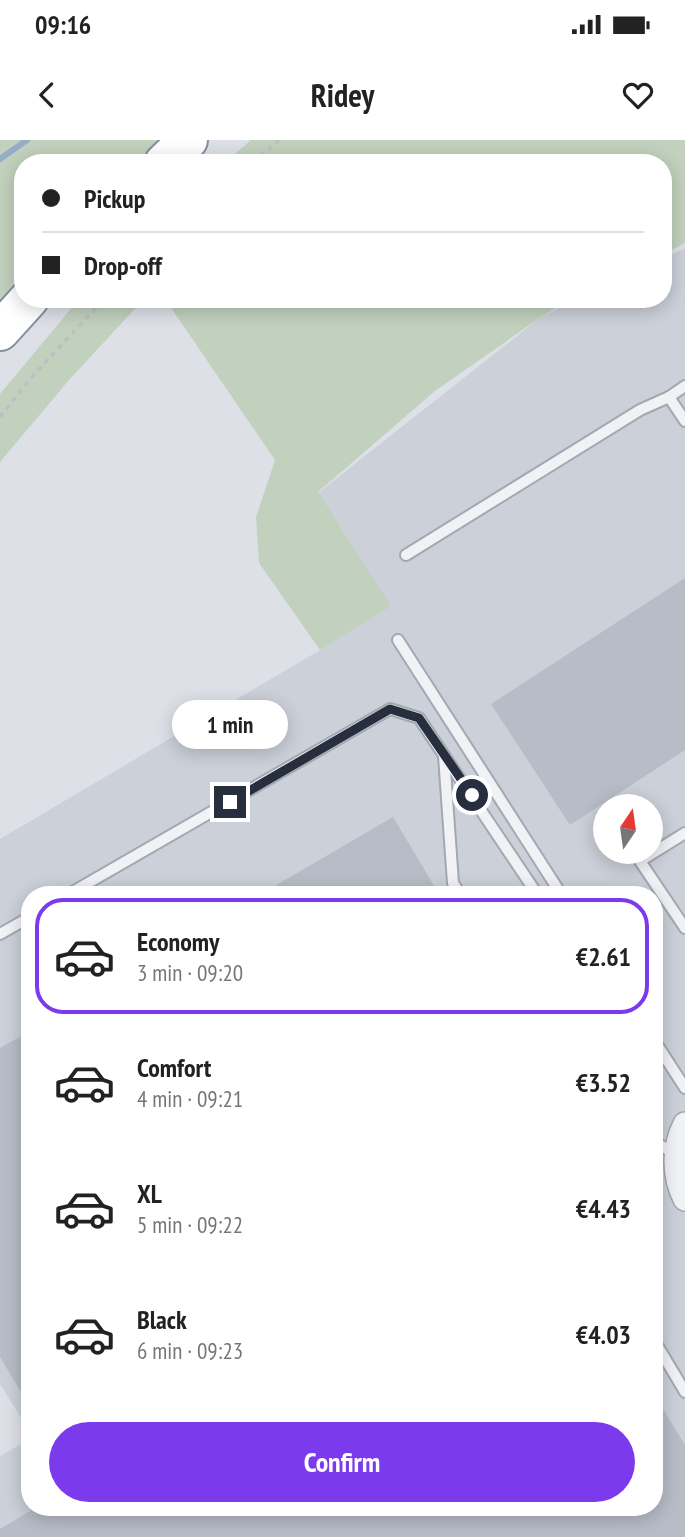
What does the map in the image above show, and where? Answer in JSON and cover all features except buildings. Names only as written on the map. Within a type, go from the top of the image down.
[{"type":"highway","points":[[173,154],[188,140]]},
{"type":"highway","points":[[0,331],[21,308]]},
{"type":"street","points":[[685,1124],[676,1154],[676,1169],[685,1199]]},
{"type":"lane","points":[[406,555],[640,410],[669,397],[685,386]]},
{"type":"lane","points":[[669,397],[685,421]]},
{"type":"lane","points":[[398,640],[556,886]]},
{"type":"lane","points":[[83,886],[390,709],[419,718],[532,886]]},
{"type":"lane","points":[[443,754],[455,886]]},
{"type":"lane","points":[[501,837],[517,826]]},
{"type":"lane","points":[[656,886],[640,862],[685,833]]},
{"type":"lane","points":[[663,896],[685,928]]},
{"type":"lane","points":[[0,934],[21,922]]},
{"type":"lane","points":[[663,1054],[685,1088]]},
{"type":"lane","points":[[663,1147],[676,1154]]},
{"type":"lane","points":[[663,1355],[685,1392]]},
{"type":"path","points":[[263,154],[279,140]]},
{"type":"path","points":[[0,417],[30,379],[96,308]]},
{"type":"shaded area","points":[[685,248],[685,1537],[0,1537],[0,1456],[21,1444],[21,1516],[663,1516],[663,886],[21,886],[21,1418],[0,1384],[0,839],[390,606],[318,493],[541,317],[559,308],[672,308],[672,254]]},
{"type":"green space","points":[[0,140],[168,140],[151,154],[14,154],[14,292],[0,308]]},
{"type":"green space","points":[[251,140],[685,140],[685,243],[672,250],[672,154],[235,154]]},
{"type":"green space","points":[[72,308],[136,308],[69,380],[0,462],[0,394]]},
{"type":"green space","points":[[171,308],[556,308],[435,391],[318,492],[391,606],[320,650],[259,563],[256,517],[275,460]]},
{"type":"waterway","points":[[0,159],[27,140]]},
{"type":"route","points":[[230,802],[390,709],[419,718],[472,795]]}]
